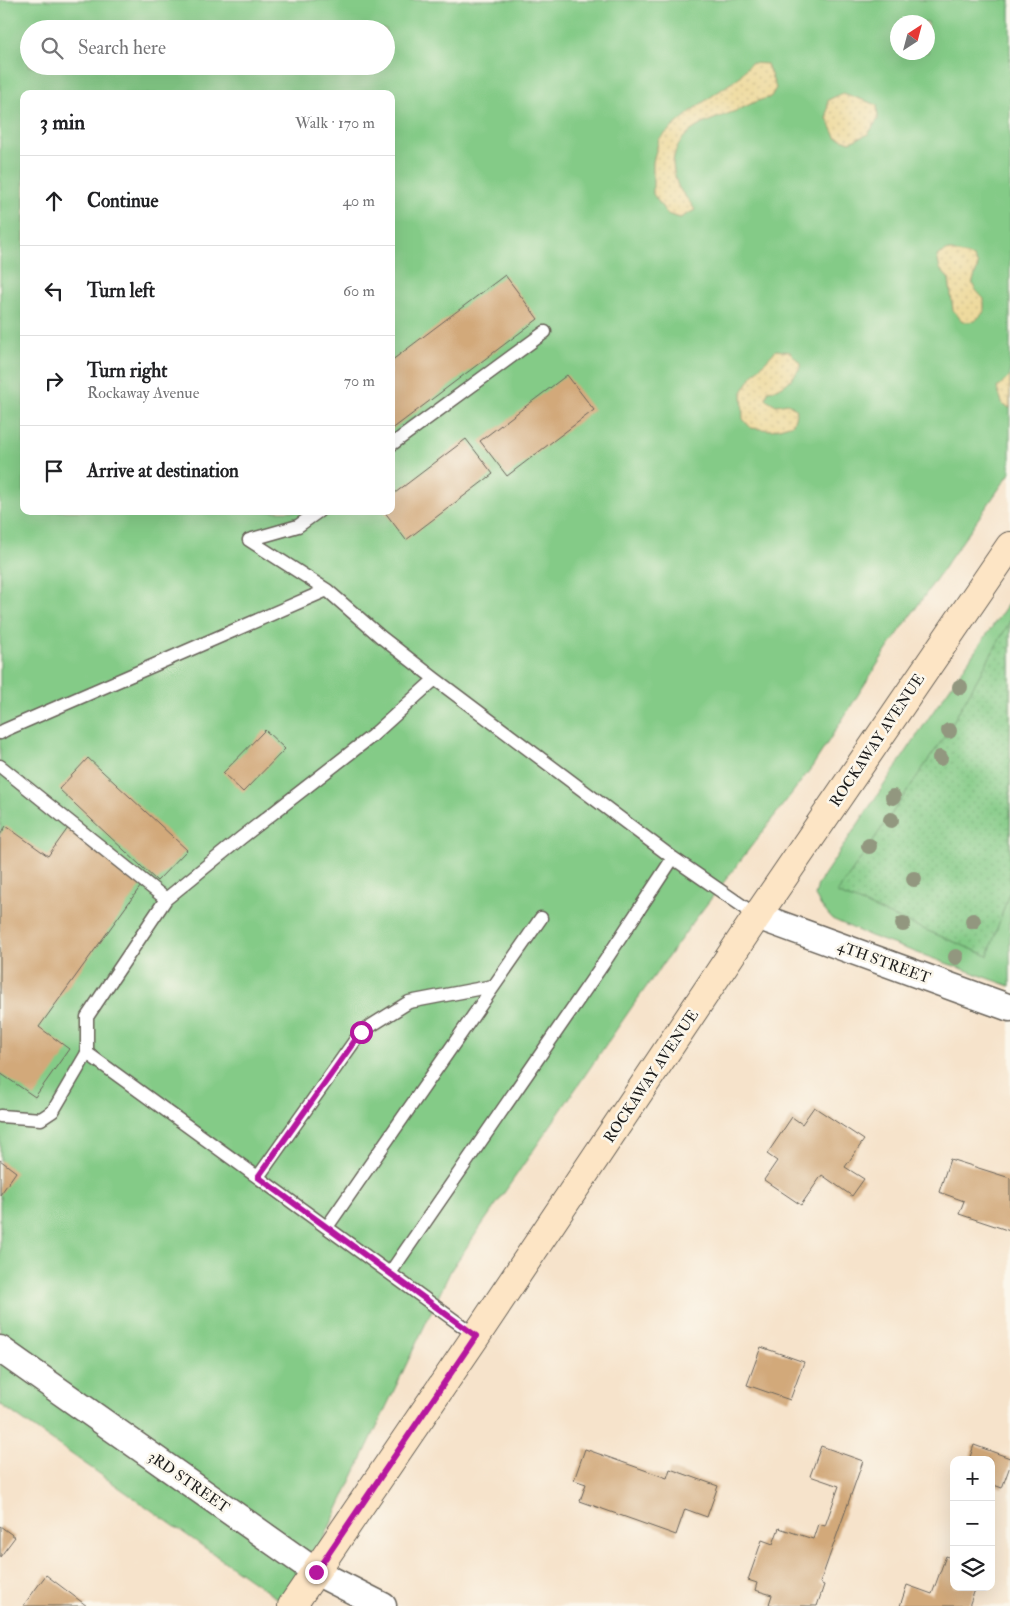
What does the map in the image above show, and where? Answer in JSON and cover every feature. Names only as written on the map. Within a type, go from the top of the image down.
[{"type":"main road","name":"ROCKAWAY AVENUE","points":[[292,1606],[476,1336],[757,916],[1010,546]]},
{"type":"street","name":"4TH STREET","points":[[757,916],[1010,1008]]},
{"type":"street","name":"3RD STREET","points":[[0,1349],[316,1572],[383,1606]]},
{"type":"lane","points":[[395,442],[545,332]]},
{"type":"lane","points":[[313,515],[298,526],[249,540],[327,590],[381,638],[435,679],[673,858],[757,916]]},
{"type":"lane","points":[[0,733],[327,590]]},
{"type":"lane","points":[[0,1116],[41,1119],[53,1111],[87,1053],[86,1017],[166,899],[372,736],[435,679]]},
{"type":"lane","points":[[0,766],[166,899]]},
{"type":"lane","points":[[390,1273],[604,962],[673,858]]},
{"type":"lane","points":[[327,1227],[541,918]]},
{"type":"lane","points":[[258,1177],[361,1032],[409,1002],[493,986]]},
{"type":"lane","points":[[87,1053],[476,1336]]},
{"type":"green space","points":[[0,0],[1010,0],[1010,473],[886,651],[812,767],[694,921],[634,1004],[451,1270],[292,1606],[288,1606],[0,1404]]},
{"type":"green space","points":[[1010,601],[1010,986],[870,936],[832,919],[815,896],[818,884],[930,716]]},
{"type":"green space","points":[[1010,621],[1010,890],[988,956],[837,893],[945,736]]},
{"type":"sand","points":[[751,63],[767,64],[776,88],[770,98],[707,122],[688,133],[681,141],[673,162],[675,175],[679,188],[695,210],[680,218],[667,214],[653,194],[653,162],[659,139],[695,108],[738,78]]},
{"type":"sand","points":[[843,93],[877,105],[878,119],[868,134],[850,142],[836,137],[827,118],[828,100]]},
{"type":"sand","points":[[948,250],[973,257],[978,265],[973,286],[984,299],[984,312],[975,321],[963,322],[953,310],[949,279],[940,269],[937,256]]},
{"type":"sand","points":[[776,350],[790,352],[800,363],[800,368],[787,383],[768,391],[766,399],[776,405],[788,403],[797,410],[793,424],[772,430],[751,428],[743,419],[742,392],[752,376]]},
{"type":"sand","points":[[1010,376],[1010,408],[1003,405],[997,388]]},
{"type":"building","points":[[505,275],[538,319],[395,427],[395,358]]},
{"type":"building","points":[[567,375],[594,410],[507,476],[480,441]]},
{"type":"building","points":[[466,439],[493,474],[406,540],[387,515],[395,515],[395,493]]},
{"type":"building","points":[[265,730],[285,749],[243,792],[223,773]]},
{"type":"building","points":[[88,758],[187,850],[157,881],[59,789]]},
{"type":"building","points":[[6,826],[48,856],[68,828],[143,883],[39,1027],[69,1049],[35,1097],[0,1073],[0,835]]},
{"type":"building","points":[[814,1107],[864,1140],[845,1167],[864,1179],[852,1196],[822,1175],[801,1205],[764,1180],[777,1161],[767,1154],[792,1117],[802,1124]]},
{"type":"building","points":[[950,1159],[1010,1178],[1010,1231],[959,1214],[964,1201],[939,1192]]},
{"type":"building","points":[[0,1160],[16,1172],[0,1195]]},
{"type":"building","points":[[761,1347],[804,1362],[790,1400],[747,1385]]},
{"type":"building","points":[[974,1445],[1010,1458],[1010,1466],[1002,1488],[995,1485],[995,1456],[970,1456]]},
{"type":"building","points":[[821,1446],[863,1461],[820,1583],[824,1585],[817,1606],[775,1606],[769,1604],[772,1595],[755,1590],[757,1583],[748,1580],[762,1540],[773,1544],[779,1528],[813,1539],[818,1524],[825,1526],[839,1486],[810,1476]]},
{"type":"building","points":[[585,1449],[667,1478],[670,1469],[718,1486],[707,1517],[685,1509],[676,1535],[580,1501],[586,1484],[574,1480]]},
{"type":"building","points":[[0,1526],[15,1537],[0,1557]]},
{"type":"building","points":[[946,1556],[950,1558],[950,1591],[975,1591],[969,1606],[900,1606],[907,1585],[932,1594]]},
{"type":"building","points":[[46,1575],[87,1606],[23,1606]]},
{"type":"route","points":[[316,1572],[476,1336],[258,1177],[361,1032]]}]
